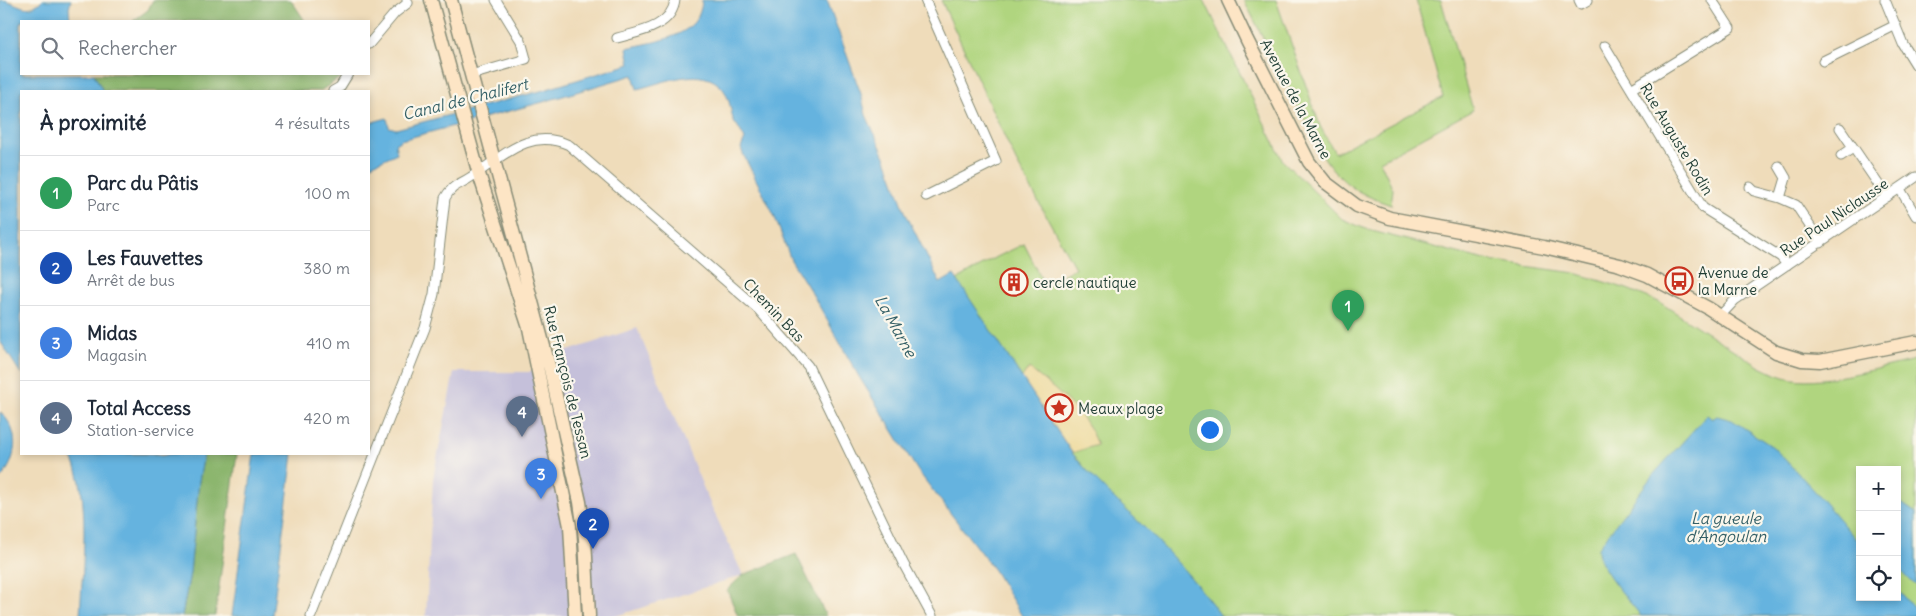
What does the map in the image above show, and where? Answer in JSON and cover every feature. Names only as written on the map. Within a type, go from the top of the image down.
[{"type":"main road","name":"Rue François de Tessan","points":[[431,0],[478,171],[529,328],[570,526],[575,616]]},
{"type":"main road","points":[[451,0],[471,75]]},
{"type":"main road","name":"Avenue de la Marne","points":[[1228,0],[1246,40],[1309,162],[1325,182],[1344,197],[1372,213],[1620,264],[1654,279],[1720,316],[1776,352],[1802,360],[1820,361],[1916,342]]},
{"type":"main road","name":"Rue François de Tessan","points":[[471,75],[550,368],[580,502],[585,538],[589,616]]},
{"type":"street","points":[[370,43],[395,13],[408,3],[408,0]]},
{"type":"street","points":[[471,75],[526,59],[521,40],[496,0]]},
{"type":"street","points":[[617,38],[651,29],[668,17],[675,0]]},
{"type":"street","points":[[925,0],[996,161],[926,196]]},
{"type":"street","points":[[1631,89],[1730,28],[1712,0]]},
{"type":"street","points":[[1885,0],[1903,44],[1916,65]]},
{"type":"street","points":[[1823,61],[1896,26]]},
{"type":"street","name":"Rue Auguste Rodin","points":[[1605,46],[1702,208],[1781,256],[1787,265]]},
{"type":"street","points":[[335,90],[340,87],[347,75]]},
{"type":"street","points":[[1840,128],[1887,197]]},
{"type":"street","name":"Chemin Bas","points":[[310,616],[426,328],[434,294],[445,198],[450,189],[471,178],[494,160],[527,141],[556,139],[569,145],[758,309],[808,366],[903,563],[932,616]]},
{"type":"street","points":[[1841,156],[1853,148]]},
{"type":"street","points":[[1778,166],[1786,178],[1780,198]]},
{"type":"street","name":"Rue Paul Niclausse","points":[[1720,316],[1735,300],[1916,177]]},
{"type":"street","points":[[1750,187],[1754,192],[1780,198],[1796,205],[1821,242]]},
{"type":"street","points":[[1900,188],[1916,216]]},
{"type":"shaded area","points":[[637,328],[709,501],[743,575],[616,616],[426,616],[433,479],[454,372],[529,372],[562,353]]},
{"type":"green space","points":[[153,0],[291,0],[304,20],[134,20],[148,10]]},
{"type":"green space","points":[[941,0],[1204,0],[1283,161],[1342,219],[1368,230],[1489,261],[1575,273],[1627,289],[1659,302],[1760,367],[1793,379],[1806,380],[1837,377],[1916,360],[1916,616],[1221,616],[1186,573],[1072,453],[957,280],[1024,244],[1045,285],[1075,268],[1016,161]]},
{"type":"green space","points":[[1244,0],[1276,0],[1320,126],[1335,153],[1443,97],[1416,0],[1441,0],[1473,110],[1380,161],[1393,189],[1391,205],[1362,193],[1339,176],[1325,159]]},
{"type":"green space","points":[[95,75],[340,75],[341,77],[322,90],[102,90]]},
{"type":"green space","points":[[204,455],[237,455],[215,616],[182,616],[190,573],[199,481]]},
{"type":"green space","points":[[796,554],[826,616],[738,616],[727,590],[743,575]]},
{"type":"sand","name":"Meaux plage","points":[[1029,368],[1069,402],[1085,422],[1097,445],[1072,453],[1022,378]]},
{"type":"water","points":[[0,0],[31,7],[42,0],[71,0],[69,8],[70,20],[20,20],[20,75],[95,75],[102,90],[20,90],[20,372],[0,341]]},
{"type":"water","name":"La Marne","points":[[702,0],[827,0],[861,94],[866,115],[886,159],[906,214],[940,283],[954,275],[1072,453],[1172,557],[1221,616],[1022,616],[994,570],[918,471],[858,375],[791,260],[774,215],[743,154],[741,148],[745,139],[734,123],[723,89],[715,82],[694,76],[682,77],[637,89],[633,75],[543,102],[401,140],[395,144],[397,153],[370,166],[370,123],[387,118],[389,127],[396,129],[537,92],[630,64],[627,48],[675,36],[694,23],[700,13]]},
{"type":"water","points":[[0,412],[7,419],[11,427],[15,445],[11,463],[0,479]]},
{"type":"water","name":"La gueule d'Angoulan","points":[[1707,415],[1712,419],[1717,416],[1732,420],[1773,447],[1813,489],[1856,539],[1856,601],[1901,601],[1901,594],[1916,611],[1916,616],[1641,616],[1602,564],[1598,548],[1652,476]]},
{"type":"water","points":[[70,455],[204,455],[199,481],[190,573],[182,616],[80,616],[84,532],[81,489],[77,470]]},
{"type":"water","points":[[254,455],[293,455],[272,616],[232,616]]},
{"type":"water","points":[[1901,503],[1916,513],[1916,586],[1901,571]]},
{"type":"place","name":"Avenue de la Marne","points":[[1679,281]]},
{"type":"place","name":"cercle nautique","points":[[1014,282]]},
{"type":"place","name":"Parc du Pâtis","points":[[1348,331]]},
{"type":"place","name":"Meaux plage","points":[[1059,408]]},
{"type":"place","name":"Total Access","points":[[522,437]]},
{"type":"place","name":"Midas","points":[[541,499]]},
{"type":"place","name":"Les Fauvettes","points":[[593,549]]},
{"type":"water label","name":"Canal de Chalifert","points":[[465,99]]}]
